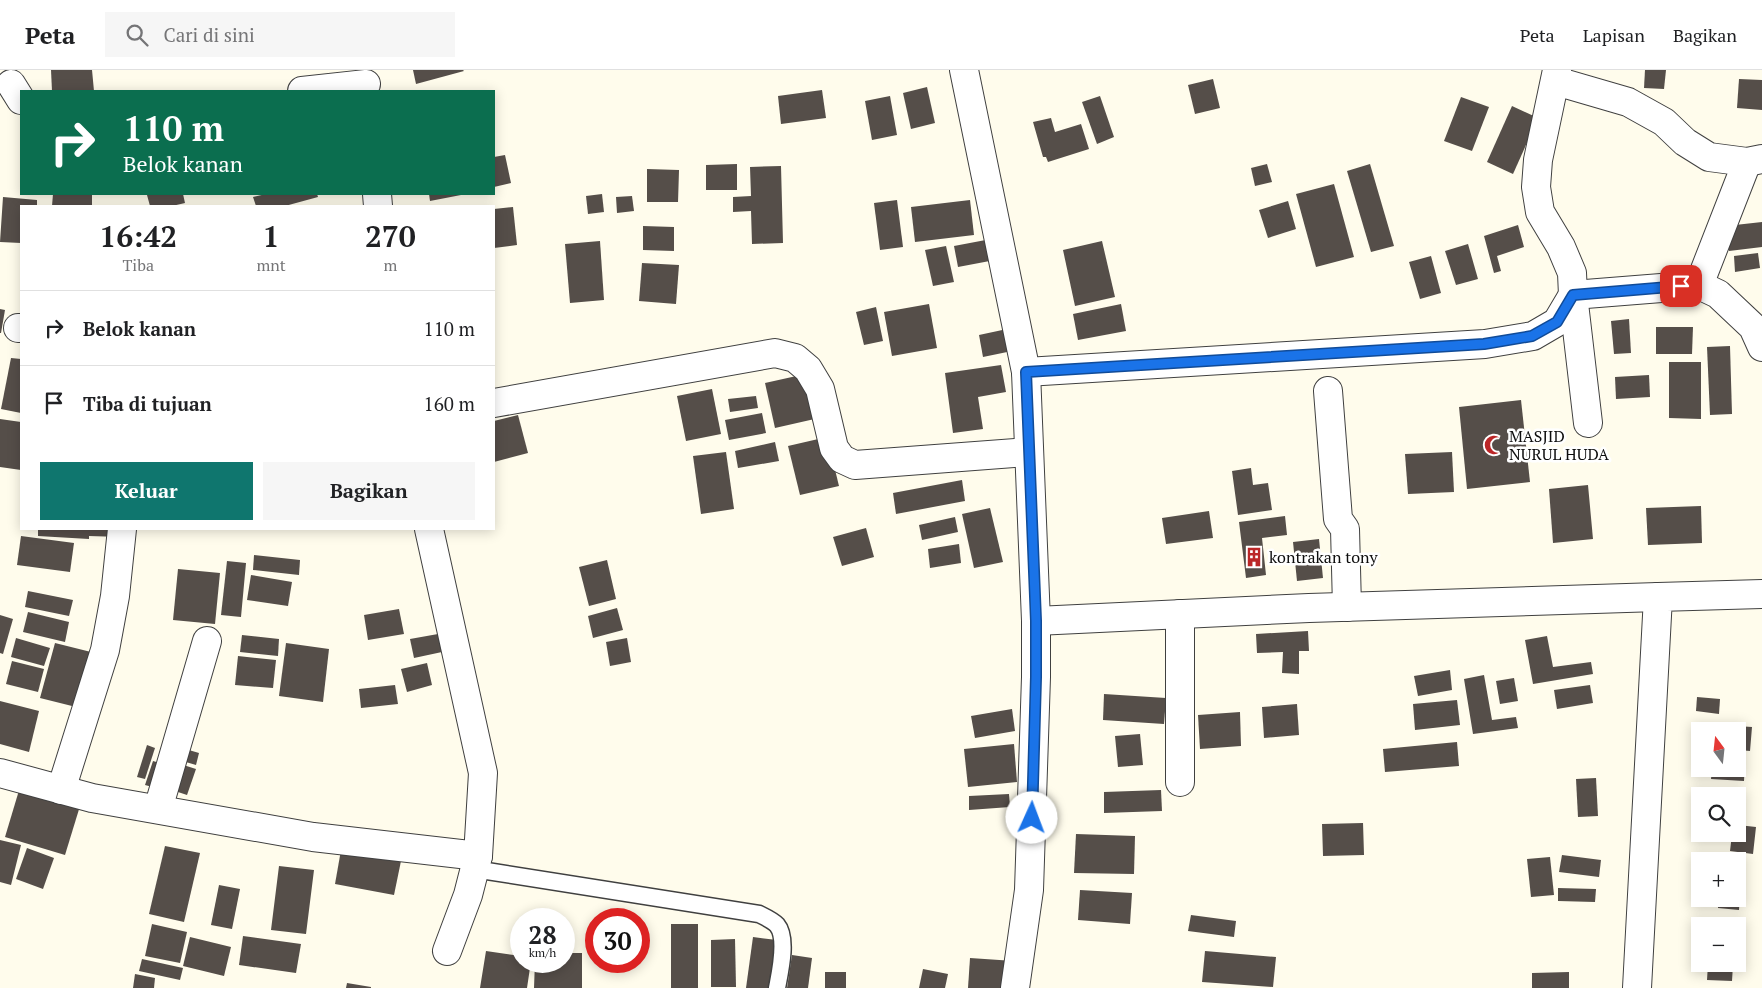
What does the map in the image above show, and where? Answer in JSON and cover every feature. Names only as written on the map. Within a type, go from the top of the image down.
[{"type":"street","points":[[964,70],[1026,372],[1036,621],[1035,736],[1029,890],[1014,988]]},
{"type":"street","points":[[1588,423],[1572,273],[1561,247],[1540,212],[1536,187],[1538,160],[1556,76],[1628,102],[1664,122],[1685,142],[1709,157],[1755,160],[1699,284]]},
{"type":"street","points":[[309,90],[365,82]]},
{"type":"street","points":[[1573,295],[1699,284],[1718,294],[1753,327],[1762,347]]},
{"type":"street","points":[[1026,372],[1484,344],[1532,336],[1557,322],[1573,295]]},
{"type":"street","points":[[495,403],[774,353],[794,358],[808,369],[820,389],[834,448],[842,459],[855,465],[1029,452]]},
{"type":"street","points":[[1337,390],[1353,519],[1345,530],[1347,607]]},
{"type":"street","points":[[61,790],[105,650],[115,596],[122,530]]},
{"type":"street","points":[[429,530],[483,773],[476,863],[468,895],[447,951]]},
{"type":"street","points":[[1036,621],[1347,607],[1762,594]]},
{"type":"street","points":[[1637,988],[1658,597]]},
{"type":"street","points":[[1180,614],[1180,782]]},
{"type":"street","points":[[158,810],[207,640]]},
{"type":"street","points":[[0,773],[92,798],[313,837],[476,863]]},
{"type":"lane","points":[[476,863],[759,914],[777,925],[783,937],[780,971],[776,988]]},
{"type":"building","points":[[51,70],[92,70],[94,90],[52,90]]},
{"type":"building","points":[[413,70],[463,70],[464,71],[416,84]]},
{"type":"building","points":[[1645,70],[1666,70],[1664,89],[1644,88]]},
{"type":"building","points":[[1213,79],[1220,108],[1195,114],[1188,85]]},
{"type":"building","points":[[1739,79],[1762,80],[1762,110],[1737,108]]},
{"type":"building","points":[[927,87],[935,123],[911,129],[903,93]]},
{"type":"building","points":[[822,90],[826,118],[781,124],[778,96]]},
{"type":"building","points":[[890,96],[897,135],[872,140],[865,101]]},
{"type":"building","points":[[1100,96],[1114,137],[1097,144],[1082,102]]},
{"type":"building","points":[[1461,97],[1489,107],[1472,151],[1444,141]]},
{"type":"building","points":[[1512,106],[1538,118],[1513,174],[1487,162]]},
{"type":"building","points":[[1051,118],[1055,132],[1081,124],[1089,149],[1048,162],[1046,157],[1043,157],[1033,122]]},
{"type":"building","points":[[505,155],[511,183],[495,187],[495,157]]},
{"type":"building","points":[[737,164],[737,190],[706,190],[706,165]]},
{"type":"building","points":[[1267,164],[1272,182],[1255,186],[1251,168]]},
{"type":"building","points":[[1370,164],[1394,246],[1371,252],[1347,171]]},
{"type":"building","points":[[781,166],[783,243],[752,244],[751,211],[733,212],[733,197],[751,196],[750,167]]},
{"type":"building","points":[[647,169],[679,170],[678,202],[647,202]]},
{"type":"building","points":[[1334,184],[1354,257],[1316,267],[1296,194]]},
{"type":"building","points":[[602,194],[604,212],[588,214],[586,196]]},
{"type":"building","points":[[53,195],[92,195],[92,205],[52,205]]},
{"type":"building","points":[[147,195],[183,195],[185,203],[176,205],[150,205]]},
{"type":"building","points":[[262,195],[317,195],[318,197],[289,205],[256,205],[253,197]]},
{"type":"building","points":[[429,195],[461,195],[430,201]]},
{"type":"building","points":[[632,196],[634,211],[617,213],[616,197]]},
{"type":"building","points":[[3,197],[37,200],[37,205],[20,205],[20,243],[0,242]]},
{"type":"building","points":[[897,200],[903,247],[880,250],[874,203]]},
{"type":"building","points":[[970,200],[974,235],[915,242],[911,207]]},
{"type":"building","points":[[1288,201],[1296,229],[1268,238],[1259,210]]},
{"type":"building","points":[[513,207],[517,245],[495,248],[495,209]]},
{"type":"building","points":[[1762,222],[1762,247],[1729,251],[1726,226]]},
{"type":"building","points":[[1518,225],[1524,247],[1497,256],[1501,271],[1494,273],[1484,236]]},
{"type":"building","points":[[643,226],[674,227],[674,251],[643,250]]},
{"type":"building","points":[[991,239],[995,260],[958,267],[954,246]]},
{"type":"building","points":[[600,241],[604,300],[570,303],[565,244]]},
{"type":"building","points":[[1102,241],[1115,297],[1075,306],[1063,250]]},
{"type":"building","points":[[1468,244],[1478,279],[1456,285],[1445,251]]},
{"type":"building","points":[[946,246],[954,282],[933,286],[925,250]]},
{"type":"building","points":[[1758,253],[1760,268],[1735,272],[1734,256]]},
{"type":"building","points":[[1431,256],[1441,293],[1420,299],[1409,262]]},
{"type":"building","points":[[642,263],[679,265],[676,304],[639,301]]},
{"type":"building","points":[[929,304],[937,348],[892,356],[884,312]]},
{"type":"building","points":[[1121,304],[1126,331],[1078,340],[1073,314]]},
{"type":"building","points":[[876,307],[883,341],[864,345],[856,312]]},
{"type":"building","points":[[0,309],[5,310],[1,333],[0,333]]},
{"type":"building","points":[[1629,319],[1631,353],[1614,354],[1611,321]]},
{"type":"building","points":[[1656,327],[1693,327],[1692,354],[1656,354]]},
{"type":"building","points":[[1007,329],[1012,351],[983,357],[979,335]]},
{"type":"building","points":[[1730,346],[1732,414],[1710,415],[1707,347]]},
{"type":"building","points":[[11,358],[20,359],[20,413],[1,409]]},
{"type":"building","points":[[1669,362],[1701,362],[1701,419],[1669,418]]},
{"type":"building","points":[[1001,365],[1006,392],[978,397],[983,429],[953,433],[945,373]]},
{"type":"building","points":[[810,373],[819,418],[775,428],[765,383]]},
{"type":"building","points":[[1649,375],[1650,397],[1616,399],[1615,377]]},
{"type":"building","points":[[712,389],[721,434],[686,441],[677,396]]},
{"type":"building","points":[[756,396],[758,408],[730,412],[728,399]]},
{"type":"building","name":"MASJID NURUL HUDA","points":[[1521,400],[1530,482],[1467,489],[1459,407]]},
{"type":"building","points":[[762,413],[766,433],[729,440],[725,420]]},
{"type":"building","points":[[518,415],[528,453],[495,462],[495,421]]},
{"type":"building","points":[[0,419],[20,422],[20,470],[0,467]]},
{"type":"building","points":[[827,437],[839,486],[800,495],[788,446]]},
{"type":"building","points":[[775,442],[779,461],[738,468],[735,451]]},
{"type":"building","points":[[726,452],[734,509],[701,514],[693,456]]},
{"type":"building","points":[[1452,452],[1454,492],[1408,494],[1405,454]]},
{"type":"building","points":[[1251,468],[1253,485],[1268,483],[1272,510],[1238,515],[1232,471]]},
{"type":"building","points":[[962,480],[965,501],[896,514],[893,493]]},
{"type":"building","points":[[1588,485],[1593,539],[1553,543],[1549,489]]},
{"type":"building","points":[[1701,506],[1702,543],[1648,545],[1646,508]]},
{"type":"building","points":[[990,508],[1003,562],[974,568],[962,514]]},
{"type":"building","points":[[1209,511],[1213,538],[1166,544],[1162,518]]},
{"type":"building","name":"kontrakan tony","points":[[1285,516],[1287,535],[1262,538],[1266,575],[1246,578],[1239,522]]},
{"type":"building","points":[[955,517],[958,532],[922,540],[919,525]]},
{"type":"building","points":[[866,528],[874,557],[842,566],[833,537]]},
{"type":"building","points":[[38,530],[122,530],[121,537],[89,536],[89,539],[38,536]]},
{"type":"building","points":[[21,536],[74,543],[70,572],[17,565]]},
{"type":"building","points":[[1319,539],[1323,578],[1297,581],[1293,542]]},
{"type":"building","points":[[959,544],[961,563],[930,568],[928,549]]},
{"type":"building","points":[[254,555],[300,560],[299,575],[253,570]]},
{"type":"building","points":[[607,560],[616,599],[589,606],[579,567]]},
{"type":"building","points":[[227,561],[246,563],[241,617],[221,615]]},
{"type":"building","points":[[178,569],[220,573],[215,624],[173,620]]},
{"type":"building","points":[[251,575],[292,582],[288,606],[247,600]]},
{"type":"building","points":[[28,591],[73,600],[69,616],[25,607]]},
{"type":"building","points":[[617,608],[623,630],[593,638],[588,616]]},
{"type":"building","points":[[399,609],[404,634],[368,640],[364,615]]},
{"type":"building","points":[[28,612],[69,622],[65,642],[23,632]]},
{"type":"building","points":[[0,615],[13,619],[3,654],[0,653]]},
{"type":"building","points":[[1308,631],[1309,651],[1299,651],[1299,674],[1282,673],[1283,652],[1257,653],[1256,634]]},
{"type":"building","points":[[438,634],[442,652],[414,658],[410,639]]},
{"type":"building","points":[[242,635],[279,639],[278,656],[240,652]]},
{"type":"building","points":[[1547,636],[1553,667],[1591,662],[1593,674],[1533,684],[1525,640]]},
{"type":"building","points":[[16,638],[50,648],[44,666],[11,657]]},
{"type":"building","points":[[627,638],[631,662],[610,666],[606,642]]},
{"type":"building","points":[[55,643],[91,652],[76,707],[40,698]]},
{"type":"building","points":[[286,643],[329,649],[323,702],[279,696]]},
{"type":"building","points":[[238,656],[276,660],[273,688],[235,685]]},
{"type":"building","points":[[12,661],[44,669],[38,692],[6,684]]},
{"type":"building","points":[[427,663],[432,685],[407,692],[401,669]]},
{"type":"building","points":[[1450,670],[1452,690],[1418,696],[1414,676]]},
{"type":"building","points":[[1484,675],[1492,720],[1516,717],[1518,728],[1473,734],[1464,679]]},
{"type":"building","points":[[1514,678],[1518,701],[1500,704],[1496,681]]},
{"type":"building","points":[[395,685],[398,704],[361,708],[359,689]]},
{"type":"building","points":[[1590,685],[1593,703],[1557,709],[1554,690]]},
{"type":"building","points":[[1104,694],[1166,698],[1164,724],[1103,720]]},
{"type":"building","points":[[1697,697],[1720,699],[1719,714],[1696,711]]},
{"type":"building","points":[[1457,700],[1460,725],[1415,730],[1413,704]]},
{"type":"building","points":[[0,701],[39,711],[29,752],[0,744]]},
{"type":"building","points":[[1297,704],[1299,735],[1264,738],[1262,707]]},
{"type":"building","points":[[1012,709],[1015,731],[975,738],[971,716]]},
{"type":"building","points":[[1240,712],[1241,746],[1200,749],[1198,715]]},
{"type":"building","points":[[1746,727],[1752,727],[1750,751],[1746,751]]},
{"type":"building","points":[[1140,734],[1143,765],[1118,767],[1115,736]]},
{"type":"building","points":[[1457,742],[1459,766],[1385,772],[1383,749]]},
{"type":"building","points":[[1014,744],[1017,782],[968,787],[964,749]]},
{"type":"building","points":[[147,745],[155,748],[145,779],[137,777]]},
{"type":"building","points":[[182,748],[199,753],[196,765],[179,760]]},
{"type":"building","points":[[153,761],[163,764],[156,788],[145,785]]},
{"type":"building","points":[[177,763],[196,769],[187,795],[169,789]]},
{"type":"building","points":[[1596,778],[1598,816],[1578,817],[1576,779]]},
{"type":"building","points":[[1711,778],[1744,778],[1744,781]]},
{"type":"building","points":[[20,787],[80,806],[65,855],[5,837]]},
{"type":"building","points":[[1161,790],[1162,811],[1104,813],[1104,792]]},
{"type":"building","points":[[1009,794],[1010,807],[969,810],[969,796]]},
{"type":"building","points":[[1363,823],[1364,855],[1323,856],[1322,824]]},
{"type":"building","points":[[1746,826],[1756,827],[1753,854],[1730,851],[1731,842],[1746,842]]},
{"type":"building","points":[[1076,834],[1135,836],[1134,874],[1074,873]]},
{"type":"building","points":[[0,840],[21,845],[11,885],[0,882]]},
{"type":"building","points":[[165,846],[200,853],[184,922],[149,914]]},
{"type":"building","points":[[27,848],[54,858],[43,889],[16,879]]},
{"type":"building","points":[[341,850],[401,861],[394,895],[335,884]]},
{"type":"building","points":[[1562,855],[1601,860],[1599,877],[1559,872]]},
{"type":"building","points":[[1550,857],[1554,895],[1531,897],[1527,859]]},
{"type":"building","points":[[279,866],[314,870],[306,934],[271,930]]},
{"type":"building","points":[[219,885],[240,889],[232,929],[211,925]]},
{"type":"building","points":[[1558,888],[1596,889],[1595,902],[1558,901]]},
{"type":"building","points":[[1080,890],[1132,893],[1130,924],[1078,920]]},
{"type":"building","points":[[1718,907],[1739,907],[1739,910]]},
{"type":"building","points":[[1191,915],[1236,921],[1234,937],[1188,931]]},
{"type":"building","points":[[152,924],[187,932],[180,963],[145,956]]},
{"type":"building","points":[[671,924],[698,924],[698,988],[671,988]]},
{"type":"building","points":[[243,936],[301,944],[296,973],[239,965]]},
{"type":"building","points":[[190,937],[231,947],[224,976],[183,966]]},
{"type":"building","points":[[753,937],[777,940],[771,988],[746,988]]},
{"type":"building","points":[[735,939],[736,987],[711,987],[711,940]]},
{"type":"building","points":[[486,951],[510,954],[510,973],[529,973],[527,988],[480,988]]},
{"type":"building","points":[[1205,951],[1276,957],[1273,987],[1202,982]]},
{"type":"building","points":[[575,953],[582,953],[582,988],[534,988],[535,973],[575,973]]},
{"type":"building","points":[[792,955],[812,958],[808,988],[787,988]]},
{"type":"building","points":[[970,958],[1014,961],[1012,988],[968,988]]},
{"type":"building","points":[[142,959],[183,968],[180,980],[139,971]]},
{"type":"building","points":[[923,969],[948,974],[945,988],[919,988]]},
{"type":"building","points":[[825,972],[846,972],[846,988],[825,988]]},
{"type":"building","points":[[1569,972],[1569,988],[1532,988],[1532,973]]},
{"type":"building","points":[[1708,972],[1733,972],[1732,981],[1707,980]]},
{"type":"building","points":[[135,974],[155,978],[154,988],[133,988]]},
{"type":"building","points":[[347,983],[371,987],[371,988],[346,988]]},
{"type":"place","name":"MASJID NURUL HUDA","points":[[1494,445]]},
{"type":"place","name":"kontrakan tony","points":[[1254,557]]},
{"type":"route","points":[[1032,818],[1035,746],[1036,621],[1030,512],[1026,372],[1484,344],[1532,336],[1557,322],[1573,295],[1681,286]]}]
